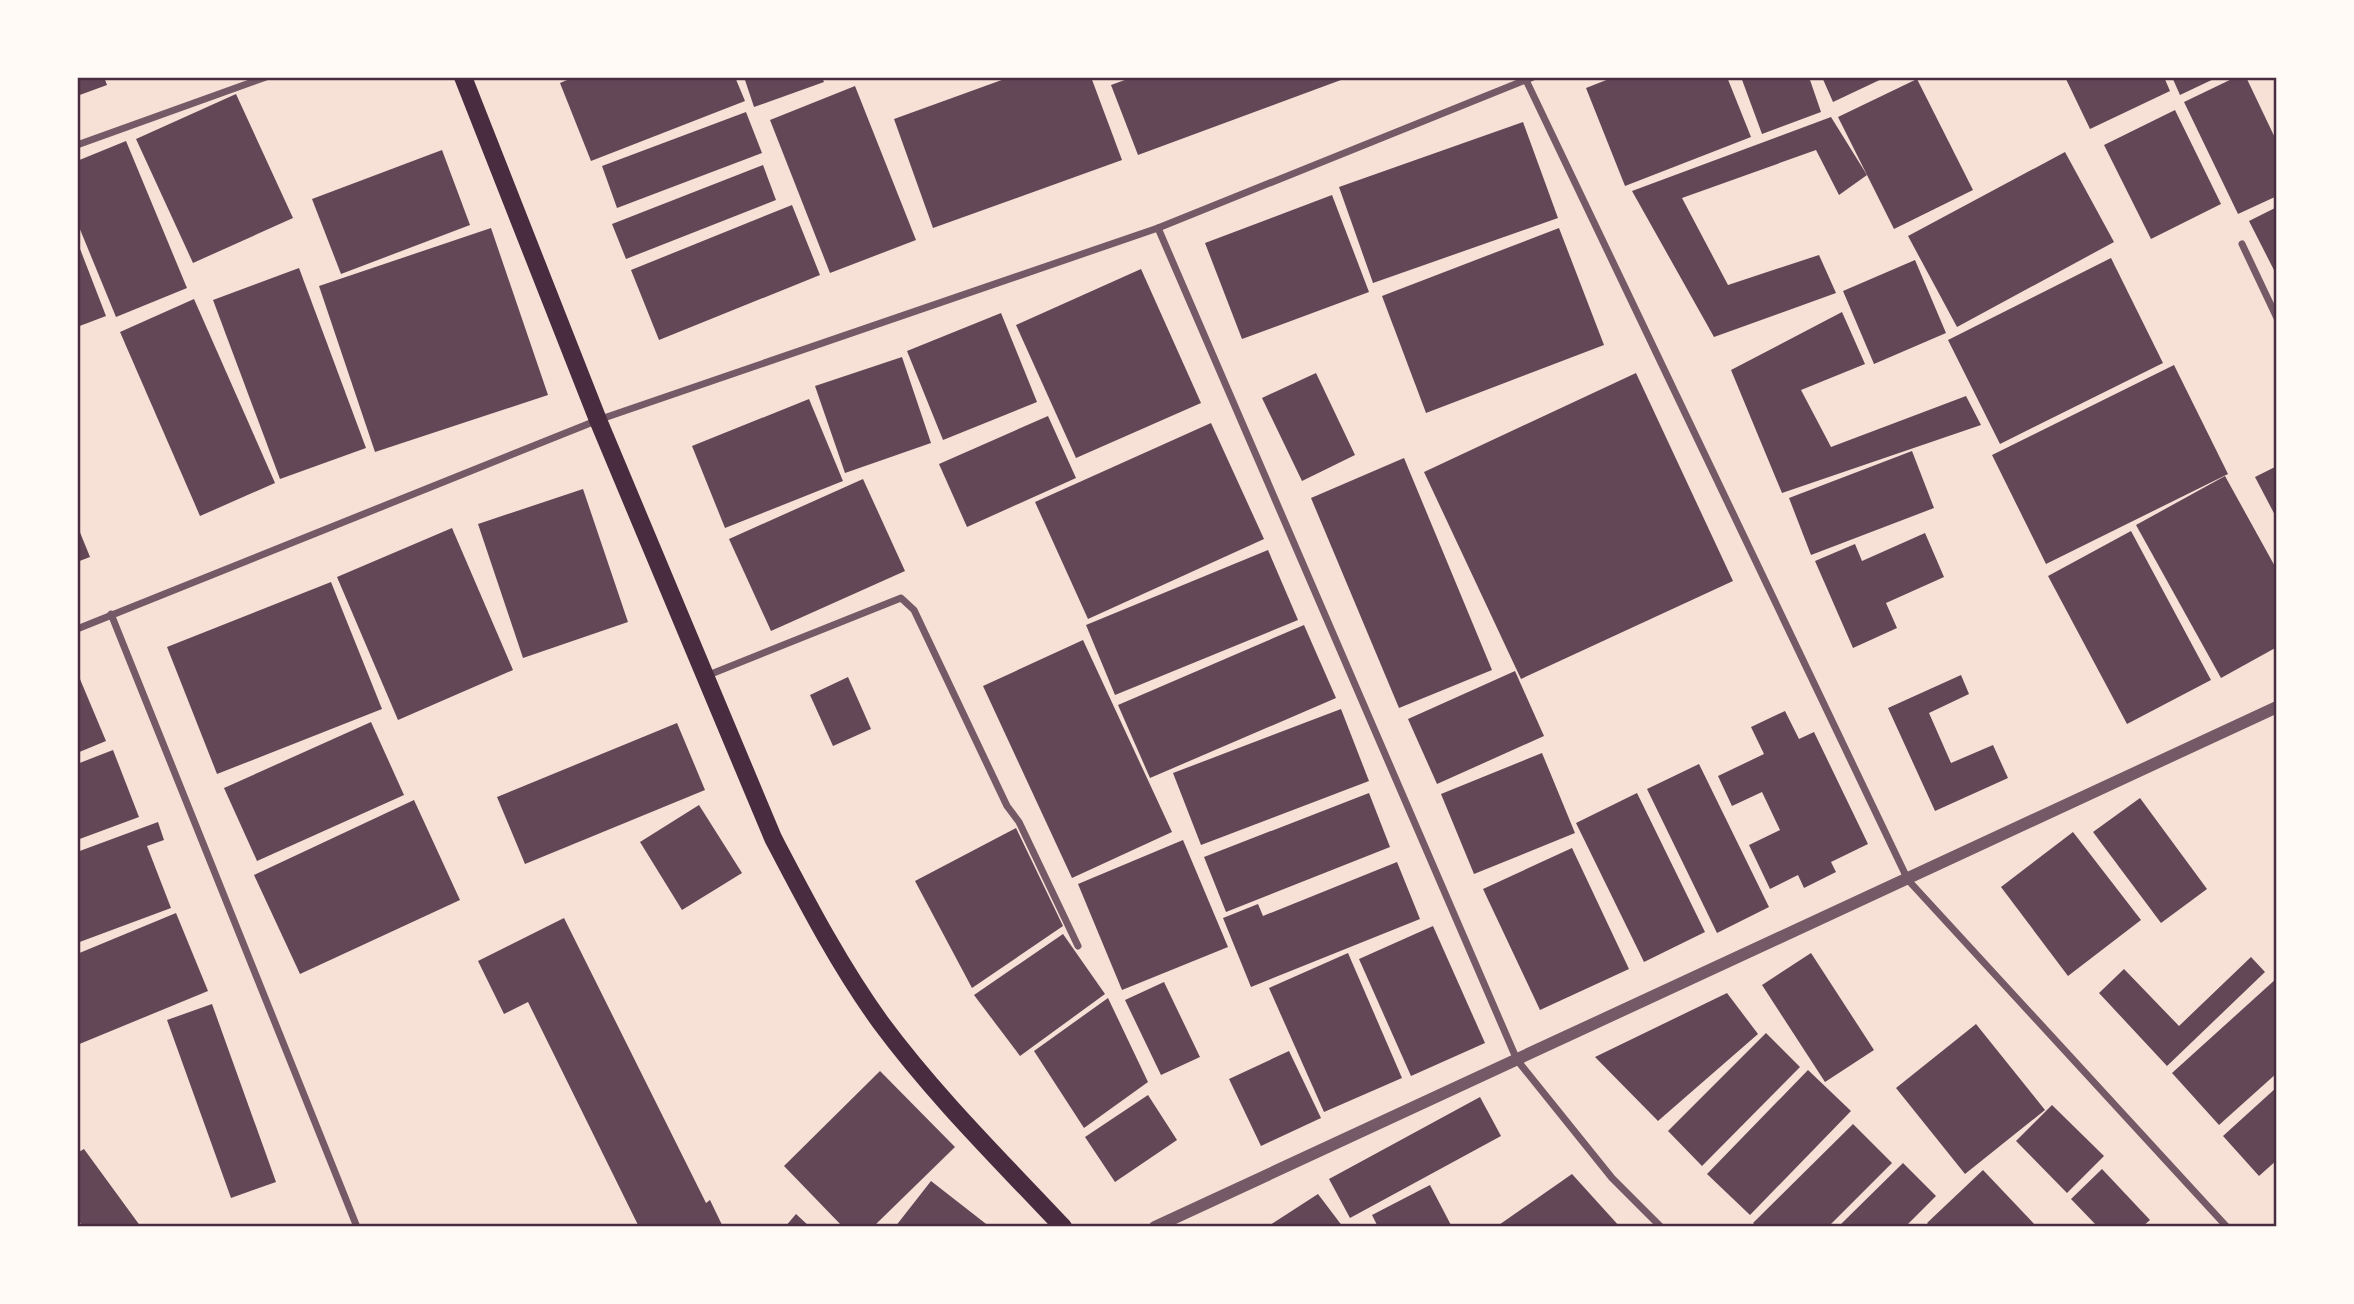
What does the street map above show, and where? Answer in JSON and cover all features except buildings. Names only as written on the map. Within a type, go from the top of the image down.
[{"type":"main road","points":[[463,77],[598,420],[773,838],[806,903],[880,1022],[922,1076],[1063,1227]]},
{"type":"street","points":[[77,145],[266,77]]},
{"type":"street","points":[[77,629],[598,420],[1158,228],[1528,78],[1908,880],[2227,1227]]},
{"type":"street","points":[[1158,228],[1517,1060],[1612,1178],[1661,1227]]},
{"type":"street","points":[[2242,244],[2277,318]]},
{"type":"street","points":[[705,676],[901,598],[914,610],[1007,806],[1019,822],[1078,946]]},
{"type":"street","points":[[111,614],[357,1227]]},
{"type":"street","points":[[1155,1227],[2277,708]]}]
